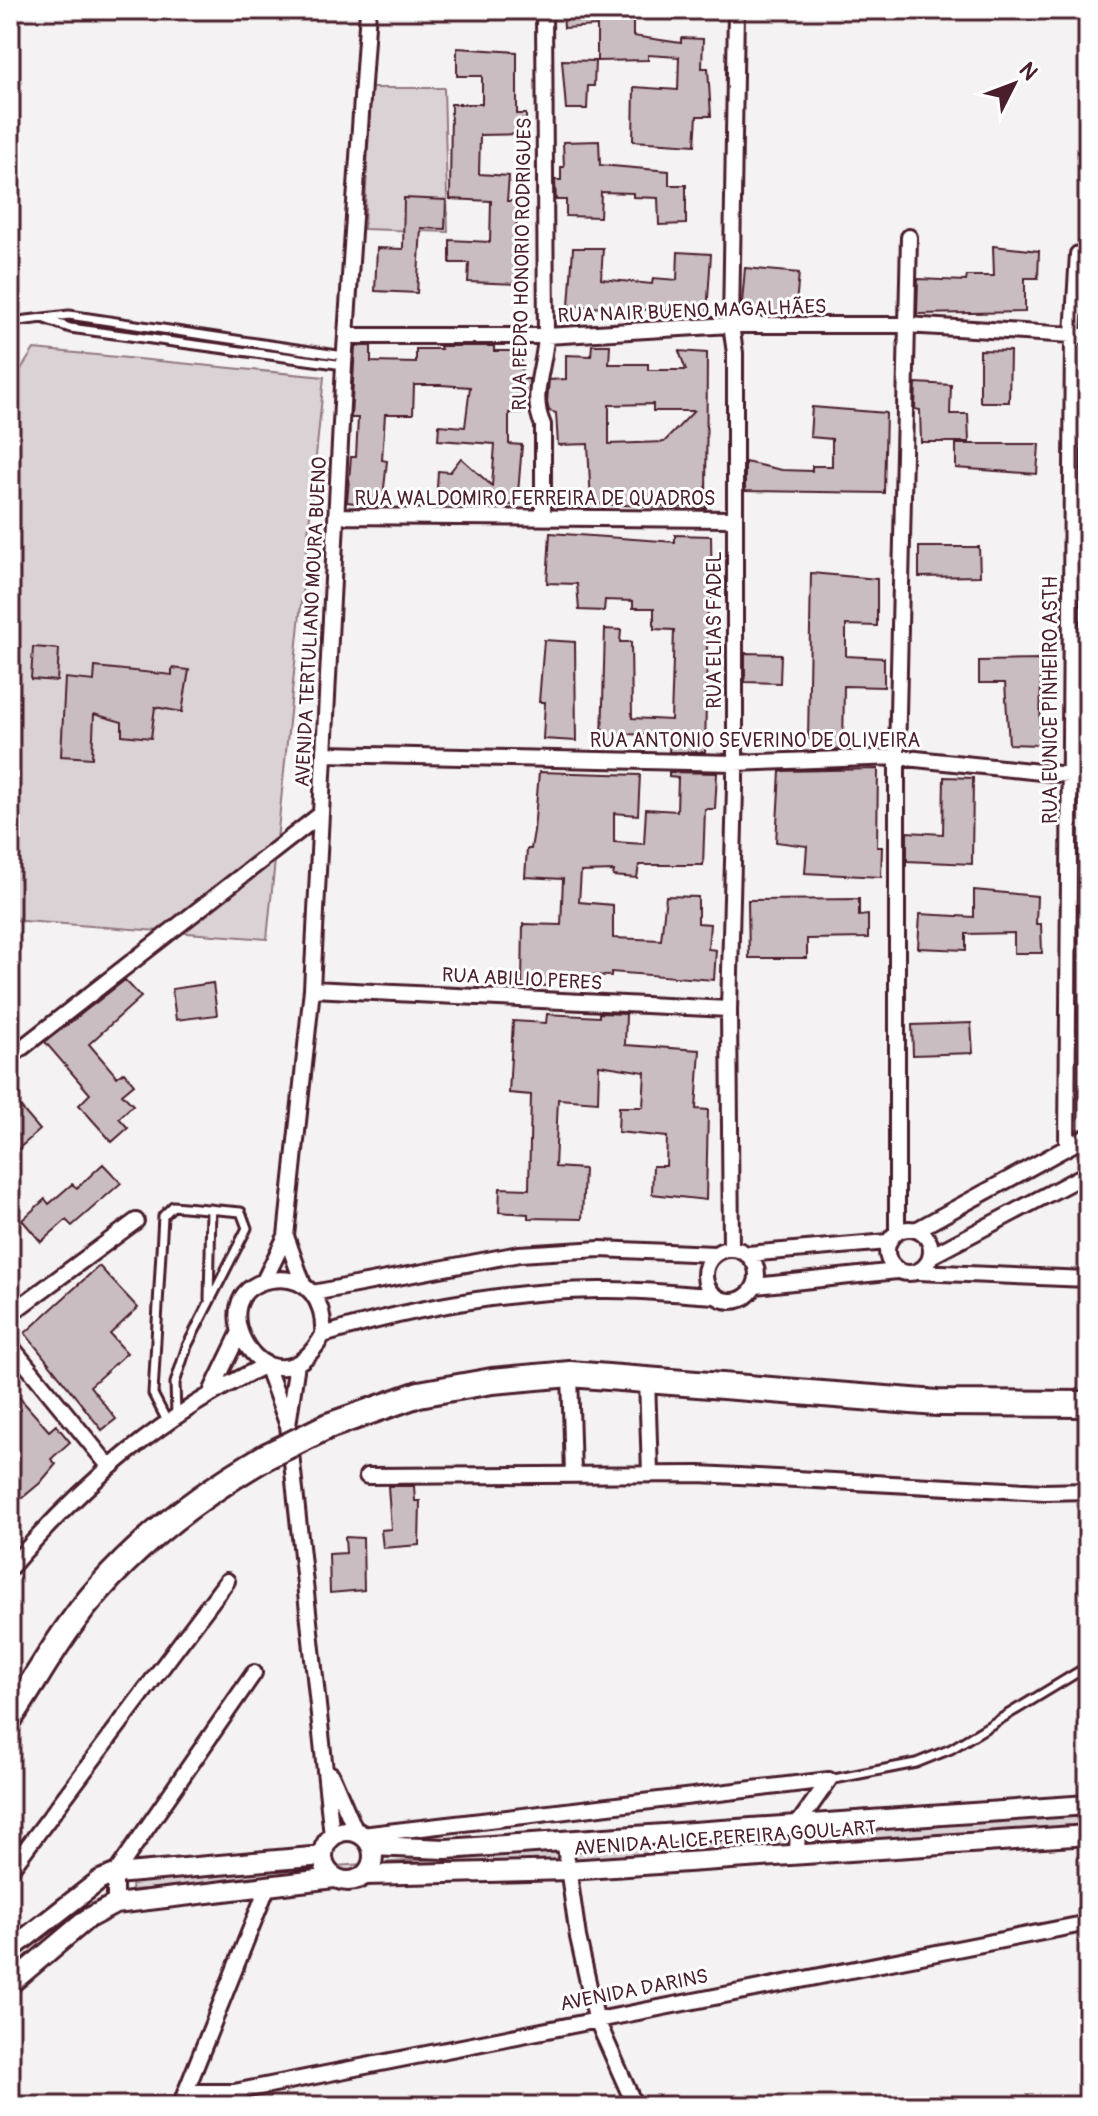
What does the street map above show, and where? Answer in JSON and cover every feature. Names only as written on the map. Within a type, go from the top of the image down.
[{"type":"highway","points":[[10,1718],[72,1622],[121,1567],[172,1519],[218,1485],[267,1456],[328,1426],[419,1394],[492,1381],[570,1374],[937,1403],[1088,1404]]},
{"type":"street","name":"AVENIDA TERTULIANO MOURA BUENO","points":[[264,1281],[286,1236],[312,989],[344,361],[368,10]]},
{"type":"street","name":"RUA PEDRO HONORIO RODRIGUES","points":[[543,517],[543,425],[537,412],[537,377],[545,363],[546,336],[544,10]]},
{"type":"street","name":"RUA ELIAS FADEL","points":[[731,1249],[729,1009],[735,763],[735,353],[731,325],[736,10]]},
{"type":"street","points":[[897,1271],[890,1263],[893,1238],[897,757],[909,237]]},
{"type":"street","name":"RUA EUNICE PINHEIRO ASTH","points":[[1067,1147],[1069,776],[1080,335],[1078,254]]},
{"type":"street","name":"RUA NAIR BUENO MAGALHÃES","points":[[346,336],[546,336],[731,325],[906,325],[1080,335]]},
{"type":"street","name":"RUA WALDOMIRO FERREIRA DE QUADROS","points":[[337,516],[733,519]]},
{"type":"street","name":"RUA ANTONIO SEVERINO DE OLIVEIRA","points":[[324,754],[735,763],[897,757],[1088,777]]},
{"type":"street","points":[[10,1057],[321,814]]},
{"type":"street","name":"RUA ABILIO PERES","points":[[312,989],[729,1009]]},
{"type":"street","points":[[324,1759],[373,1856],[365,1875],[345,1882],[327,1871],[323,1856],[332,1836],[288,1425],[266,1365],[244,1347],[239,1334],[238,1309],[248,1292],[264,1281],[284,1278],[308,1288],[519,1254],[600,1249],[714,1254],[731,1249],[748,1254],[893,1238],[916,1230],[1088,1136]]},
{"type":"street","points":[[918,1272],[931,1256],[1088,1173]]},
{"type":"street","points":[[10,1314],[136,1221]]},
{"type":"street","points":[[916,1230],[931,1245],[931,1256]]},
{"type":"street","name":"AVENIDA TERTULIANO MOURA BUENO","points":[[286,1236],[308,1288]]},
{"type":"street","points":[[714,1254],[705,1275],[707,1287],[715,1296]]},
{"type":"street","points":[[323,1335],[423,1308],[523,1294],[600,1290],[715,1296],[737,1301],[748,1296],[755,1286],[755,1263],[748,1254]]},
{"type":"street","points":[[755,1286],[897,1271],[1088,1279]]},
{"type":"street","points":[[10,1568],[44,1528],[109,1466],[212,1390],[266,1365],[297,1363],[313,1352],[323,1335],[324,1316],[308,1288]]},
{"type":"street","points":[[212,1390],[239,1334]]},
{"type":"street","points":[[10,1345],[109,1466]]},
{"type":"street","points":[[288,1425],[297,1363]]},
{"type":"street","points":[[570,1374],[573,1474]]},
{"type":"street","points":[[647,1379],[650,1474]]},
{"type":"street","points":[[367,1476],[650,1474],[1044,1492],[1088,1491]]},
{"type":"street","points":[[10,1870],[227,1581]]},
{"type":"street","points":[[115,1904],[115,1874],[254,1673]]},
{"type":"street","points":[[332,1836],[345,1831],[363,1838],[829,1780]]},
{"type":"street","points":[[797,1856],[798,1824],[829,1780]]},
{"type":"street","name":"AVENIDA ALICE PEREIRA GOULART","points":[[363,1838],[446,1849],[1088,1805]]},
{"type":"street","name":"AVENIDA ALICE PEREIRA GOULART","points":[[365,1875],[569,1870],[1088,1835]]},
{"type":"street","points":[[564,1840],[596,2018],[635,2106]]},
{"type":"street","points":[[10,1950],[100,1880],[115,1874],[323,1856]]},
{"type":"street","points":[[10,1984],[87,1919],[115,1904],[334,1878]]},
{"type":"street","points":[[180,2106],[267,1888]]},
{"type":"street","name":"AVENIDA DARINS","points":[[187,2092],[234,2092],[1088,1923]]},
{"type":"street","points":[[216,2106],[234,2092]]},
{"type":"lane","points":[[10,322],[69,315],[344,361]]},
{"type":"lane","points":[[39,317],[70,328],[344,361]]},
{"type":"lane","points":[[173,1206],[241,1212],[247,1220],[247,1228],[187,1346],[175,1383],[172,1419],[153,1394],[163,1216],[173,1206]]},
{"type":"lane","points":[[209,1304],[211,1209]]},
{"type":"lane","points":[[829,1780],[916,1763],[951,1749],[1088,1666]]},
{"type":"shaded area","points":[[371,88],[444,88],[448,232],[364,229]]},
{"type":"shaded area","points":[[34,349],[324,377],[267,939],[10,920],[10,386]]},
{"type":"shaded area","points":[[1088,1814],[1088,1828],[131,1890],[132,1880]]},
{"type":"building","points":[[563,10],[633,10],[633,36],[681,43],[681,38],[703,39],[702,68],[708,68],[711,116],[697,116],[695,145],[633,141],[634,87],[678,90],[679,57],[648,55],[648,60],[597,61],[597,26],[564,28]]},
{"type":"building","points":[[457,48],[517,52],[517,114],[526,114],[526,134],[480,135],[479,174],[509,176],[507,201],[516,201],[518,284],[468,282],[469,263],[450,263],[450,240],[490,242],[491,201],[450,199],[451,104],[482,104],[482,76],[457,76]]},
{"type":"building","points":[[562,60],[595,61],[594,86],[588,86],[587,109],[566,109]]},
{"type":"building","points":[[599,141],[600,165],[669,171],[669,185],[686,185],[686,224],[659,225],[658,198],[633,197],[633,193],[601,192],[600,217],[566,216],[566,200],[556,200],[555,180],[561,180],[561,167],[564,167],[563,142]]},
{"type":"building","points":[[404,198],[446,200],[445,229],[421,228],[417,293],[375,291],[377,248],[403,249]]},
{"type":"building","points":[[993,246],[1039,251],[1038,278],[1025,278],[1025,312],[917,314],[918,279],[966,281],[967,276],[994,276]]},
{"type":"building","points":[[573,248],[603,248],[601,279],[652,284],[653,278],[677,280],[678,252],[711,254],[707,313],[569,306]]},
{"type":"building","points":[[745,268],[799,273],[795,315],[741,314]]},
{"type":"building","points":[[592,345],[610,345],[609,364],[648,364],[648,370],[686,370],[679,351],[707,353],[706,508],[591,504],[588,444],[558,445],[556,413],[549,411],[547,402],[549,380],[566,379],[566,355],[591,356]],"holes":[[[653,404],[653,411],[694,411],[664,442],[609,444],[609,405]]]},
{"type":"building","points":[[355,346],[371,346],[371,362],[416,363],[416,349],[441,349],[440,346],[494,346],[494,351],[521,351],[522,379],[529,379],[529,412],[509,413],[509,444],[522,445],[517,505],[436,504],[438,471],[450,472],[461,458],[492,486],[495,444],[438,440],[439,425],[465,427],[470,387],[441,385],[414,385],[413,414],[385,414],[382,460],[387,461],[382,506],[347,502],[351,457],[356,457],[358,418],[351,418]]},
{"type":"building","points":[[980,350],[1010,351],[1009,402],[980,402]]},
{"type":"building","points":[[916,383],[951,385],[950,414],[968,414],[969,442],[921,442],[920,410],[915,409]]},
{"type":"building","points":[[812,407],[886,413],[884,493],[745,491],[745,462],[782,470],[812,471],[812,466],[832,466],[832,439],[810,437]]},
{"type":"building","points":[[956,444],[1039,444],[1037,474],[956,468]]},
{"type":"building","points":[[550,533],[675,542],[675,535],[711,536],[712,598],[708,598],[705,752],[669,752],[670,736],[626,734],[626,742],[602,741],[605,629],[621,630],[620,642],[631,642],[632,718],[671,720],[674,630],[654,629],[654,608],[633,608],[633,601],[605,600],[604,611],[579,610],[577,584],[547,583]]},
{"type":"building","points":[[919,547],[979,547],[980,576],[919,577]]},
{"type":"building","points":[[811,573],[877,579],[877,626],[846,625],[846,656],[884,658],[884,687],[844,686],[843,749],[826,750],[826,739],[808,739]]},
{"type":"building","points":[[544,640],[575,642],[576,741],[543,739],[545,702],[539,702]]},
{"type":"building","points":[[33,647],[59,649],[57,681],[31,679]]},
{"type":"building","points":[[745,653],[781,654],[780,683],[745,682]]},
{"type":"building","points":[[1041,660],[1040,745],[1009,744],[1005,683],[979,683],[979,661]]},
{"type":"building","points":[[95,667],[172,675],[172,668],[189,670],[182,712],[155,707],[151,738],[122,735],[122,722],[94,714],[92,758],[61,756],[65,678],[94,681]]},
{"type":"building","points":[[878,769],[877,847],[882,847],[881,877],[805,873],[807,846],[776,842],[780,771]]},
{"type":"building","points":[[539,772],[640,775],[638,815],[614,813],[614,842],[644,844],[646,809],[677,811],[678,778],[669,777],[669,772],[717,773],[715,809],[705,809],[703,865],[639,865],[637,878],[613,876],[614,871],[581,872],[579,902],[613,905],[613,938],[661,940],[666,896],[698,897],[698,923],[710,924],[708,949],[716,950],[714,980],[611,972],[611,976],[586,975],[585,979],[551,977],[551,986],[522,985],[523,924],[561,925],[563,879],[525,877],[527,849],[531,849],[534,831]]},
{"type":"building","points":[[944,777],[973,778],[972,864],[907,861],[907,832],[943,834]]},
{"type":"building","points":[[974,890],[1037,896],[1036,924],[1041,924],[1042,953],[1014,953],[1014,933],[966,934],[966,950],[918,948],[920,914],[974,917]]},
{"type":"building","points":[[859,899],[859,916],[868,915],[868,938],[807,939],[807,958],[749,958],[748,900]]},
{"type":"building","points":[[125,980],[141,997],[89,1044],[117,1077],[124,1072],[134,1084],[122,1094],[133,1105],[119,1118],[128,1128],[112,1142],[79,1105],[90,1094],[45,1042]]},
{"type":"building","points":[[213,983],[217,1015],[176,1020],[172,989]]},
{"type":"building","points":[[599,1013],[626,1014],[625,1045],[700,1050],[696,1109],[708,1110],[706,1200],[652,1194],[653,1166],[666,1166],[667,1137],[618,1132],[619,1107],[643,1107],[645,1072],[599,1065],[598,1102],[558,1099],[555,1167],[584,1169],[582,1219],[528,1218],[528,1214],[499,1212],[500,1188],[529,1189],[531,1095],[509,1093],[513,1021],[546,1023],[547,1014],[599,1017]]},
{"type":"building","points":[[971,1023],[973,1053],[913,1055],[912,1025]]},
{"type":"building","points":[[10,1095],[40,1130],[10,1156]]},
{"type":"building","points":[[103,1164],[121,1183],[72,1226],[66,1220],[41,1242],[22,1220],[45,1199],[49,1204],[72,1184],[77,1188]]},
{"type":"building","points":[[99,1266],[138,1308],[110,1334],[127,1353],[90,1386],[116,1419],[102,1430],[25,1333]]},
{"type":"building","points":[[10,1387],[49,1431],[56,1425],[70,1442],[51,1459],[56,1464],[40,1483],[10,1508]]},
{"type":"building","points":[[388,1486],[414,1486],[415,1501],[420,1501],[419,1545],[383,1548],[381,1530],[391,1529]]},
{"type":"building","points":[[345,1537],[363,1538],[364,1590],[330,1593],[329,1554],[346,1553]]}]
